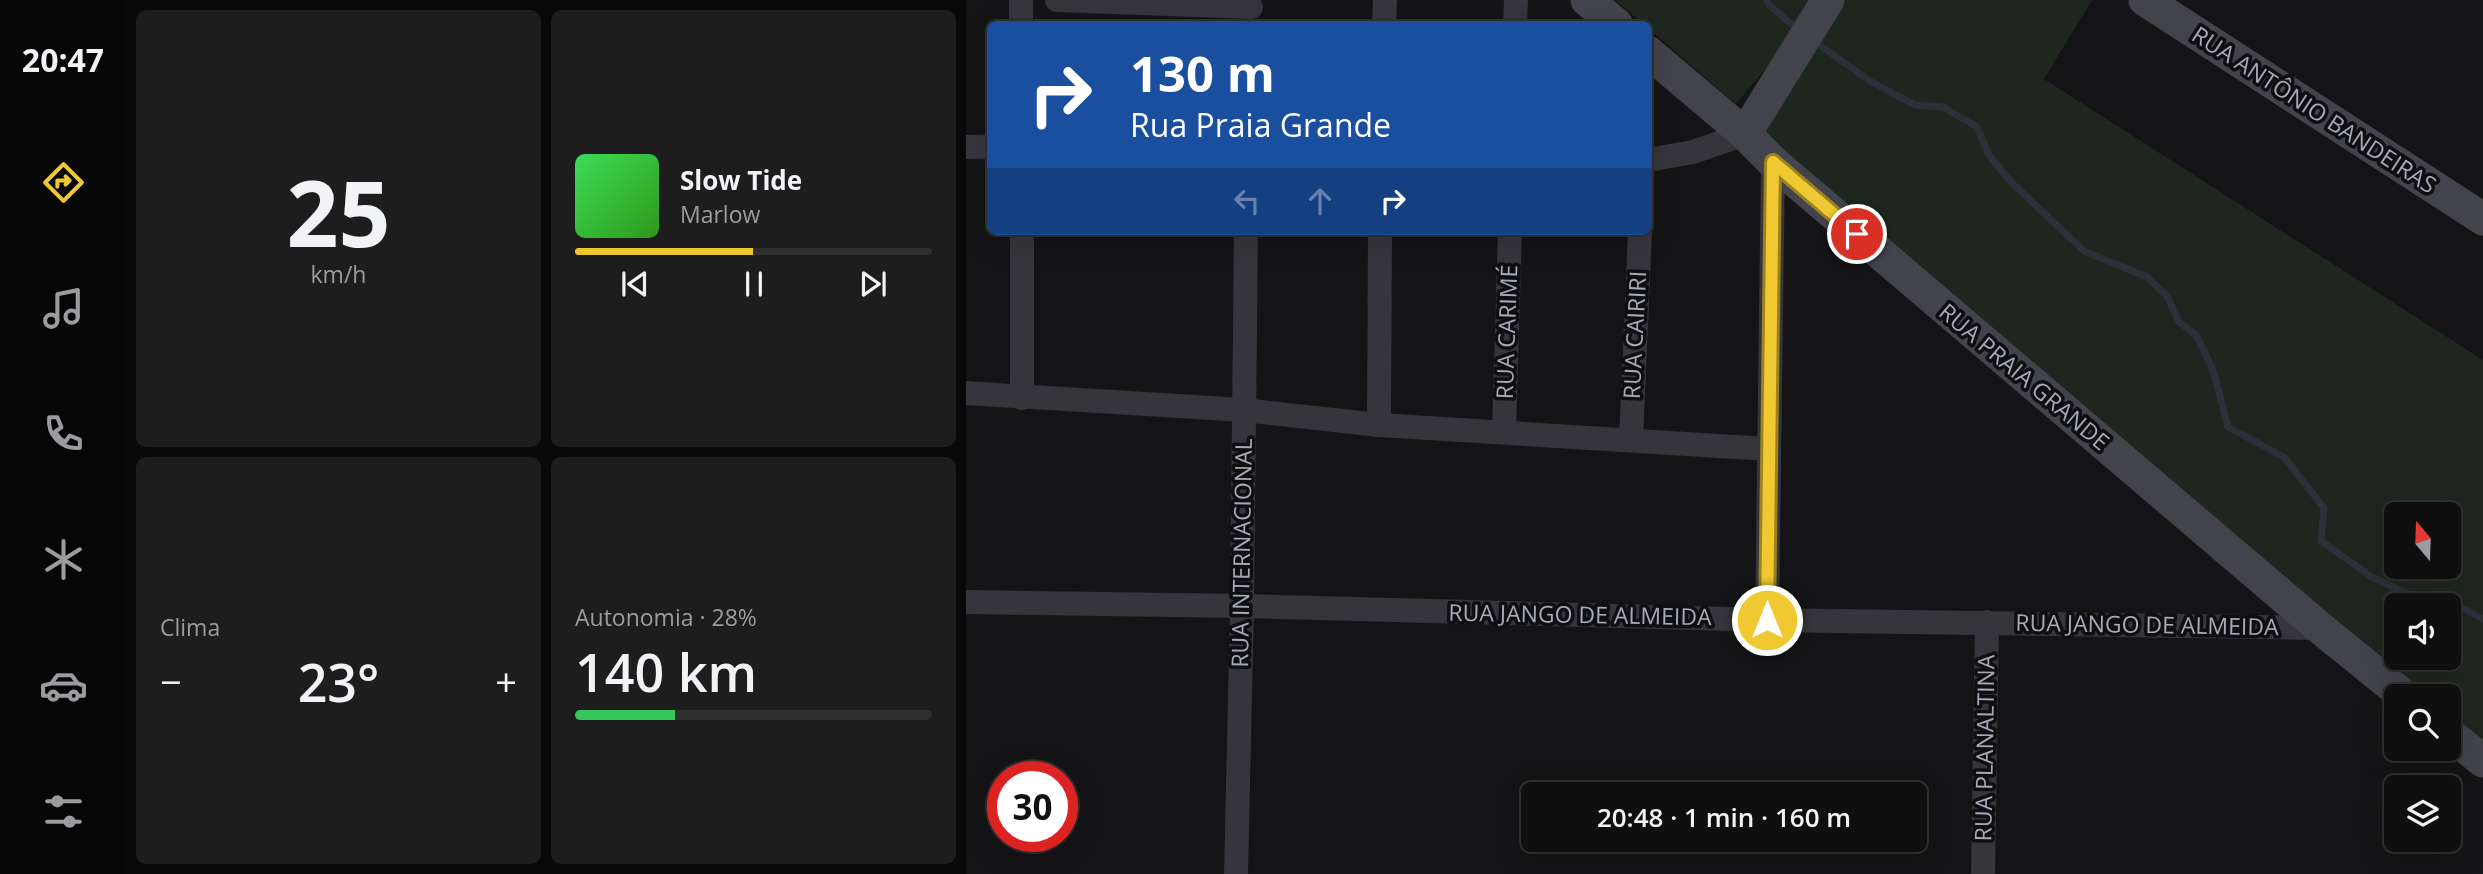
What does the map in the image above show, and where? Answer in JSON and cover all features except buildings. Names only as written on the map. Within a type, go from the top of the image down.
[{"type":"street","points":[[1021,0],[1021,21]]},
{"type":"street","points":[[1057,0],[1251,10]]},
{"type":"street","points":[[1384,21],[1385,0]]},
{"type":"street","points":[[1515,21],[1516,0]]},
{"type":"street","points":[[1587,0],[1612,21]]},
{"type":"street","name":"RUA ANTÔNIO BANDEIRAS","points":[[2145,0],[2483,219]]},
{"type":"street","points":[[1652,159],[1693,152],[1745,134],[1825,5]]},
{"type":"street","name":"RUA PRAIA GRANDE","points":[[1652,55],[1745,134],[1773,162],[2389,684]]},
{"type":"street","points":[[966,147],[987,147]]},
{"type":"street","points":[[1767,620],[1773,162]]},
{"type":"street","points":[[1022,235],[1022,398]]},
{"type":"street","name":"RUA INTERNACIONAL","points":[[1236,874],[1246,235]]},
{"type":"street","points":[[1379,425],[1380,235]]},
{"type":"street","name":"RUA CARIMÉ","points":[[1504,432],[1510,235]]},
{"type":"street","name":"RUA CAIRIRI","points":[[1631,440],[1640,235]]},
{"type":"street","points":[[966,393],[1243,410],[1379,425],[1768,449]]},
{"type":"street","name":"RUA JANGO DE ALMEIDA","points":[[966,602],[1767,620],[2320,628]]},
{"type":"street","name":"RUA PLANALTINA","points":[[1983,874],[1987,622]]},
{"type":"street","points":[[2461,743],[2483,761]]},
{"type":"shaded area","points":[[1615,0],[1813,0],[1783,48],[1736,104],[1652,32],[1652,21],[1640,21]]},
{"type":"shaded area","points":[[1842,0],[2092,0],[2044,79],[2483,360],[2483,745],[2461,727],[2461,684],[2408,684],[2391,670],[2461,670],[2461,593],[2384,593],[2384,664],[1752,127]]},
{"type":"waterway","points":[[1767,0],[1769,5],[1798,30]]},
{"type":"waterway","points":[[1814,41],[1870,81],[1915,105],[1943,107],[1977,127],[1989,155],[2011,182],[2084,251],[2147,277],[2167,296],[2179,322],[2196,335],[2213,370],[2228,427],[2284,457],[2324,508],[2321,541],[2372,577],[2406,593]]},
{"type":"waterway","points":[[2461,608],[2483,619]]},
{"type":"route","points":[[1767,620],[1773,162],[1857,234]]}]
